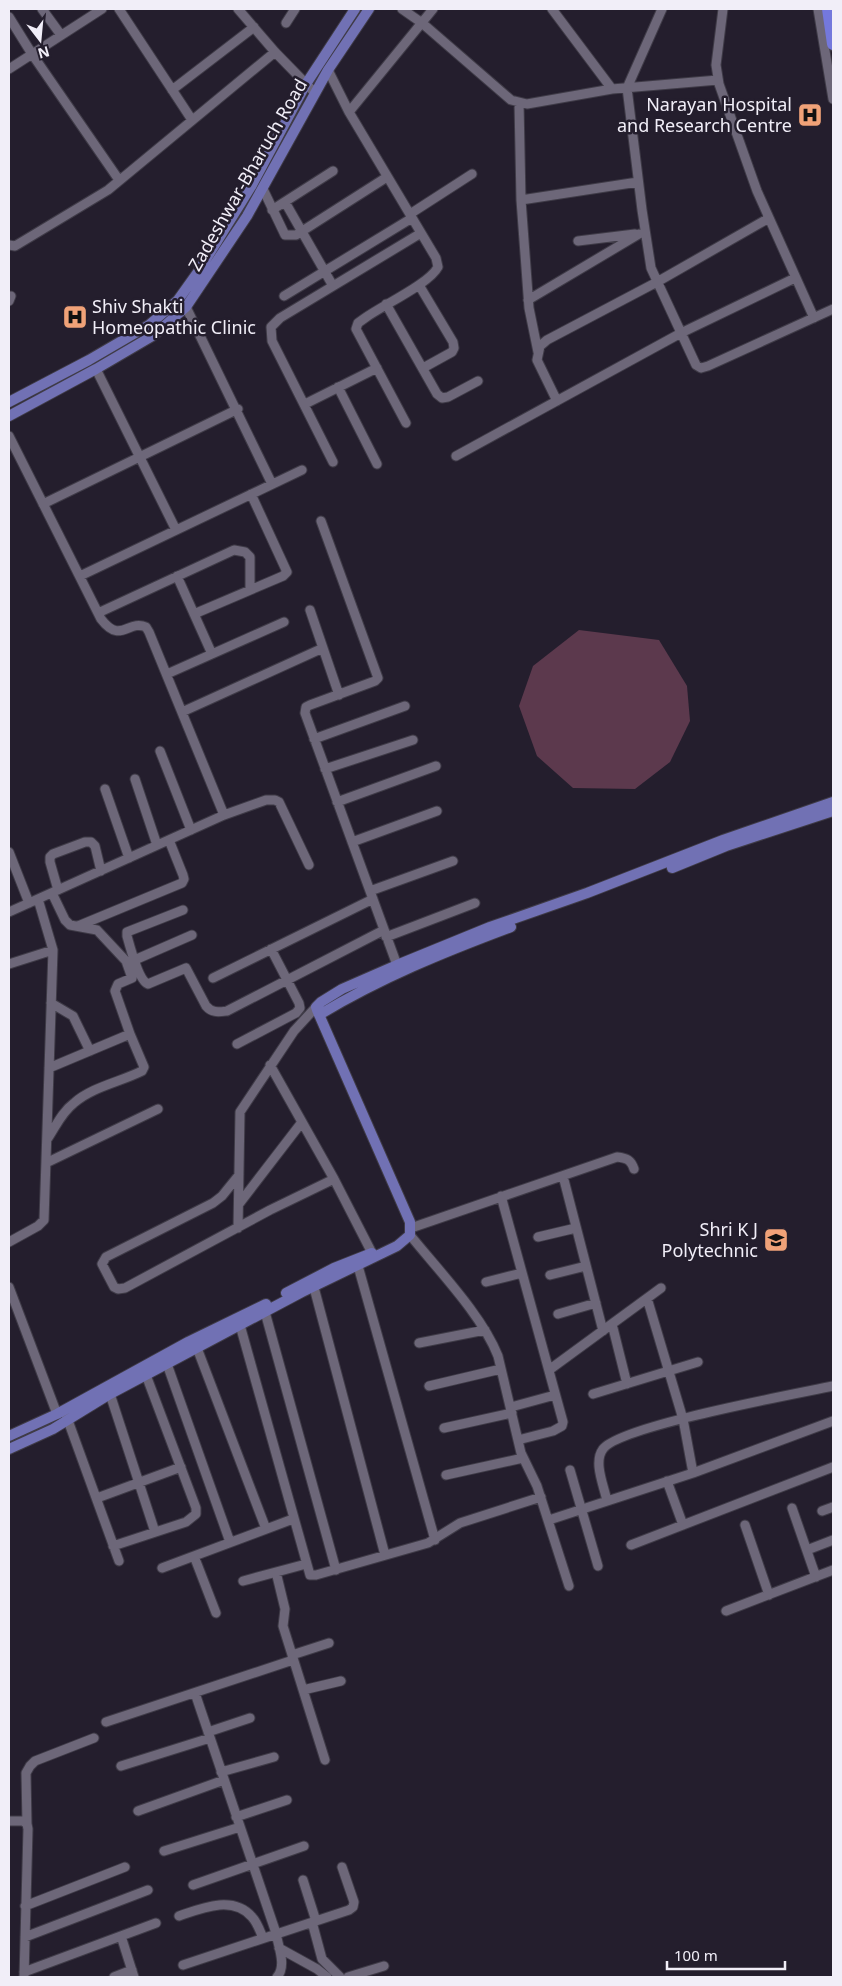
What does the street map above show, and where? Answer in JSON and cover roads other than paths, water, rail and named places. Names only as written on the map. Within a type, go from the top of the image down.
[{"type":"highway","points":[[828,9],[833,44]]},
{"type":"main road","name":"Zadeshwar-Bharuch Road","points":[[9,402],[90,360],[149,325],[178,300],[198,272],[252,185],[306,84],[355,9]]},
{"type":"main road","name":"Zadeshwar-Bharuch Road","points":[[9,416],[154,336],[186,307],[208,277],[263,189],[328,70],[369,9]]},
{"type":"main road","points":[[317,1011],[342,989],[396,965],[490,927],[587,893],[724,840],[833,802]]},
{"type":"main road","points":[[317,1011],[399,971],[492,934],[726,846],[833,811]]},
{"type":"main road","points":[[9,1436],[63,1415],[146,1376],[197,1348],[239,1321],[312,1283],[358,1266],[397,1246],[410,1231],[410,1222],[317,1011]]},
{"type":"main road","points":[[9,1449],[54,1429],[63,1415],[188,1342],[265,1312],[334,1268],[372,1253],[397,1246]]},
{"type":"street","points":[[42,9],[61,35]]},
{"type":"street","points":[[9,68],[102,9]]},
{"type":"street","points":[[119,9],[192,120]]},
{"type":"street","points":[[238,9],[274,52],[315,93]]},
{"type":"street","points":[[286,23],[295,9]]},
{"type":"street","points":[[402,9],[422,23],[511,100],[519,103],[527,104],[628,88],[718,80]]},
{"type":"street","points":[[349,112],[433,9]]},
{"type":"street","points":[[552,9],[612,90]]},
{"type":"street","points":[[662,9],[628,88],[642,234],[651,268],[696,365],[701,368],[833,309]]},
{"type":"street","points":[[723,9],[716,65],[718,80],[757,191],[814,318]]},
{"type":"street","points":[[818,9],[833,98]]},
{"type":"street","points":[[9,17],[32,54],[119,180]]},
{"type":"street","points":[[172,90],[254,27]]},
{"type":"street","points":[[9,245],[15,246],[78,210],[119,180],[274,52]]},
{"type":"street","points":[[328,70],[349,112],[436,258],[438,267],[435,273],[419,285],[358,323],[356,329],[406,423]]},
{"type":"street","points":[[519,103],[520,200],[528,300],[532,329],[538,352]]},
{"type":"street","points":[[272,210],[333,171]]},
{"type":"street","points":[[284,296],[411,216],[472,174]]},
{"type":"street","points":[[263,189],[285,235],[296,234],[387,177]]},
{"type":"street","points":[[520,200],[638,182]]},
{"type":"street","points":[[285,202],[333,286]]},
{"type":"street","points":[[557,400],[537,360],[540,346],[547,340],[657,282],[769,218]]},
{"type":"street","points":[[333,462],[272,341],[271,328],[280,318],[421,233]]},
{"type":"street","points":[[578,241],[642,234]]},
{"type":"street","points":[[528,300],[642,234]]},
{"type":"street","points":[[456,456],[681,333],[795,278]]},
{"type":"street","points":[[419,285],[453,342],[454,348],[452,352],[423,368]]},
{"type":"street","points":[[386,304],[437,394],[442,398],[448,398],[478,381]]},
{"type":"street","points":[[186,307],[238,409],[272,484]]},
{"type":"street","points":[[305,404],[377,368]]},
{"type":"street","points":[[96,369],[176,530]]},
{"type":"street","points":[[338,388],[377,464]]},
{"type":"street","points":[[43,504],[238,409]]},
{"type":"street","points":[[9,436],[105,624],[115,632],[139,626],[146,628],[224,815]]},
{"type":"street","points":[[80,576],[302,470]]},
{"type":"street","points":[[194,614],[283,576],[286,572],[251,494]]},
{"type":"street","points":[[321,521],[378,678],[375,681],[306,707],[305,713],[396,965]]},
{"type":"street","points":[[98,613],[229,551],[238,550],[250,556],[250,590]]},
{"type":"street","points":[[177,576],[212,654]]},
{"type":"street","points":[[310,610],[339,695]]},
{"type":"street","points":[[166,674],[284,622]]},
{"type":"street","points":[[182,712],[323,648]]},
{"type":"street","points":[[314,739],[405,706]]},
{"type":"street","points":[[325,769],[413,740]]},
{"type":"street","points":[[160,751],[190,830]]},
{"type":"street","points":[[337,802],[436,766]]},
{"type":"street","points":[[135,779],[157,845]]},
{"type":"street","points":[[105,789],[129,858]]},
{"type":"street","points":[[9,912],[224,815],[266,800],[279,802],[309,864]]},
{"type":"street","points":[[352,842],[437,812]]},
{"type":"street","points":[[77,926],[182,883],[183,875],[169,840]]},
{"type":"street","points":[[101,871],[94,846],[91,842],[85,842],[53,854],[50,862],[55,891],[65,920],[70,925],[97,930],[131,960],[145,983],[148,984],[186,968],[206,1006],[210,1011],[218,1012],[227,1011],[385,933],[476,903]]},
{"type":"street","points":[[9,852],[29,903]]},
{"type":"street","points":[[213,978],[371,895],[453,861]]},
{"type":"street","points":[[9,1242],[38,1226],[44,1220],[53,950],[38,899]]},
{"type":"street","points":[[47,1140],[62,1116],[73,1103],[84,1095],[142,1071],[144,1067],[143,1062],[130,1034],[115,990],[118,984],[132,978],[127,932],[182,910]]},
{"type":"street","points":[[131,960],[192,935]]},
{"type":"street","points":[[237,1044],[296,1013],[300,1008],[271,949]]},
{"type":"street","points":[[9,964],[53,950]]},
{"type":"street","points":[[51,1003],[73,1016],[90,1051]]},
{"type":"street","points":[[238,1228],[240,1112],[294,1031],[317,1011]]},
{"type":"street","points":[[49,1068],[130,1034]]},
{"type":"street","points":[[270,1065],[334,1179],[372,1253]]},
{"type":"street","points":[[46,1163],[158,1108]]},
{"type":"street","points":[[238,1205],[302,1122]]},
{"type":"street","points":[[569,1586],[550,1520],[534,1478],[523,1458],[493,1342],[410,1231],[501,1196],[617,1157],[631,1161],[634,1169]]},
{"type":"street","points":[[239,1175],[222,1196],[213,1203],[106,1257],[102,1264],[114,1286],[121,1289],[334,1179]]},
{"type":"street","points":[[563,1176],[603,1330]]},
{"type":"street","points":[[501,1196],[563,1422],[562,1426],[553,1432],[518,1440]]},
{"type":"street","points":[[538,1238],[576,1228]]},
{"type":"street","points":[[358,1266],[435,1540]]},
{"type":"street","points":[[550,1275],[586,1266]]},
{"type":"street","points":[[486,1282],[522,1273]]},
{"type":"street","points":[[312,1283],[385,1555]]},
{"type":"street","points":[[9,1287],[63,1415],[119,1561]]},
{"type":"street","points":[[548,1370],[661,1288]]},
{"type":"street","points":[[647,1298],[683,1419],[693,1473]]},
{"type":"street","points":[[558,1314],[596,1303]]},
{"type":"street","points":[[265,1312],[336,1570]]},
{"type":"street","points":[[239,1321],[308,1573],[313,1576],[435,1540],[460,1523],[541,1497]]},
{"type":"street","points":[[612,1324],[627,1384]]},
{"type":"street","points":[[419,1343],[485,1330]]},
{"type":"street","points":[[197,1348],[266,1529]]},
{"type":"street","points":[[593,1394],[698,1362]]},
{"type":"street","points":[[167,1364],[230,1542]]},
{"type":"street","points":[[429,1386],[501,1369]]},
{"type":"street","points":[[113,1546],[186,1522],[196,1514],[196,1508],[146,1376]]},
{"type":"street","points":[[607,1501],[598,1459],[602,1450],[609,1443],[619,1438],[683,1419],[833,1386]]},
{"type":"street","points":[[110,1394],[155,1532]]},
{"type":"street","points":[[444,1428],[511,1410],[555,1395]]},
{"type":"street","points":[[550,1520],[693,1473],[833,1421]]},
{"type":"street","points":[[446,1476],[523,1458]]},
{"type":"street","points":[[96,1498],[180,1466]]},
{"type":"street","points":[[631,1544],[833,1467]]},
{"type":"street","points":[[570,1470],[598,1566]]},
{"type":"street","points":[[667,1481],[683,1525]]},
{"type":"street","points":[[822,1511],[833,1507]]},
{"type":"street","points":[[792,1508],[816,1577]]},
{"type":"street","points":[[162,1568],[293,1519]]},
{"type":"street","points":[[745,1525],[769,1595]]},
{"type":"street","points":[[807,1550],[833,1540]]},
{"type":"street","points":[[194,1556],[216,1613]]},
{"type":"street","points":[[243,1581],[306,1564]]},
{"type":"street","points":[[726,1611],[833,1570]]},
{"type":"street","points":[[276,1572],[285,1610],[283,1626],[325,1760]]},
{"type":"street","points":[[106,1722],[194,1693],[329,1643]]},
{"type":"street","points":[[303,1690],[341,1681]]},
{"type":"street","points":[[194,1693],[276,1933],[282,1964],[280,1975],[277,1977]]},
{"type":"street","points":[[121,1766],[209,1735],[250,1718]]},
{"type":"street","points":[[94,1738],[35,1761],[26,1773],[27,1824],[24,1975],[156,1923]]},
{"type":"street","points":[[138,1811],[274,1757]]},
{"type":"street","points":[[236,1817],[287,1800]]},
{"type":"street","points":[[9,1820],[23,1821],[27,1824]]},
{"type":"street","points":[[164,1851],[240,1826]]},
{"type":"street","points":[[193,1885],[304,1846]]},
{"type":"street","points":[[25,1906],[125,1867]]},
{"type":"street","points":[[183,1965],[349,1910],[353,1907],[354,1902],[342,1867]]},
{"type":"street","points":[[303,1880],[322,1959],[340,1977]]},
{"type":"street","points":[[25,1937],[148,1890]]},
{"type":"street","points":[[179,1916],[220,1904],[241,1908],[252,1917],[263,1938]]},
{"type":"street","points":[[114,1977],[133,1974],[121,1936]]},
{"type":"street","points":[[279,1948],[317,1969],[327,1977]]},
{"type":"street","points":[[348,1977],[384,1966]]},
{"type":"place","name":"Narayan Hospital and Research Centre","points":[[810,115]]},
{"type":"place","name":"Shiv Shakti Homeopathic Clinic","points":[[75,317]]},
{"type":"place","name":"Shri K J Polytechnic","points":[[776,1240]]}]
